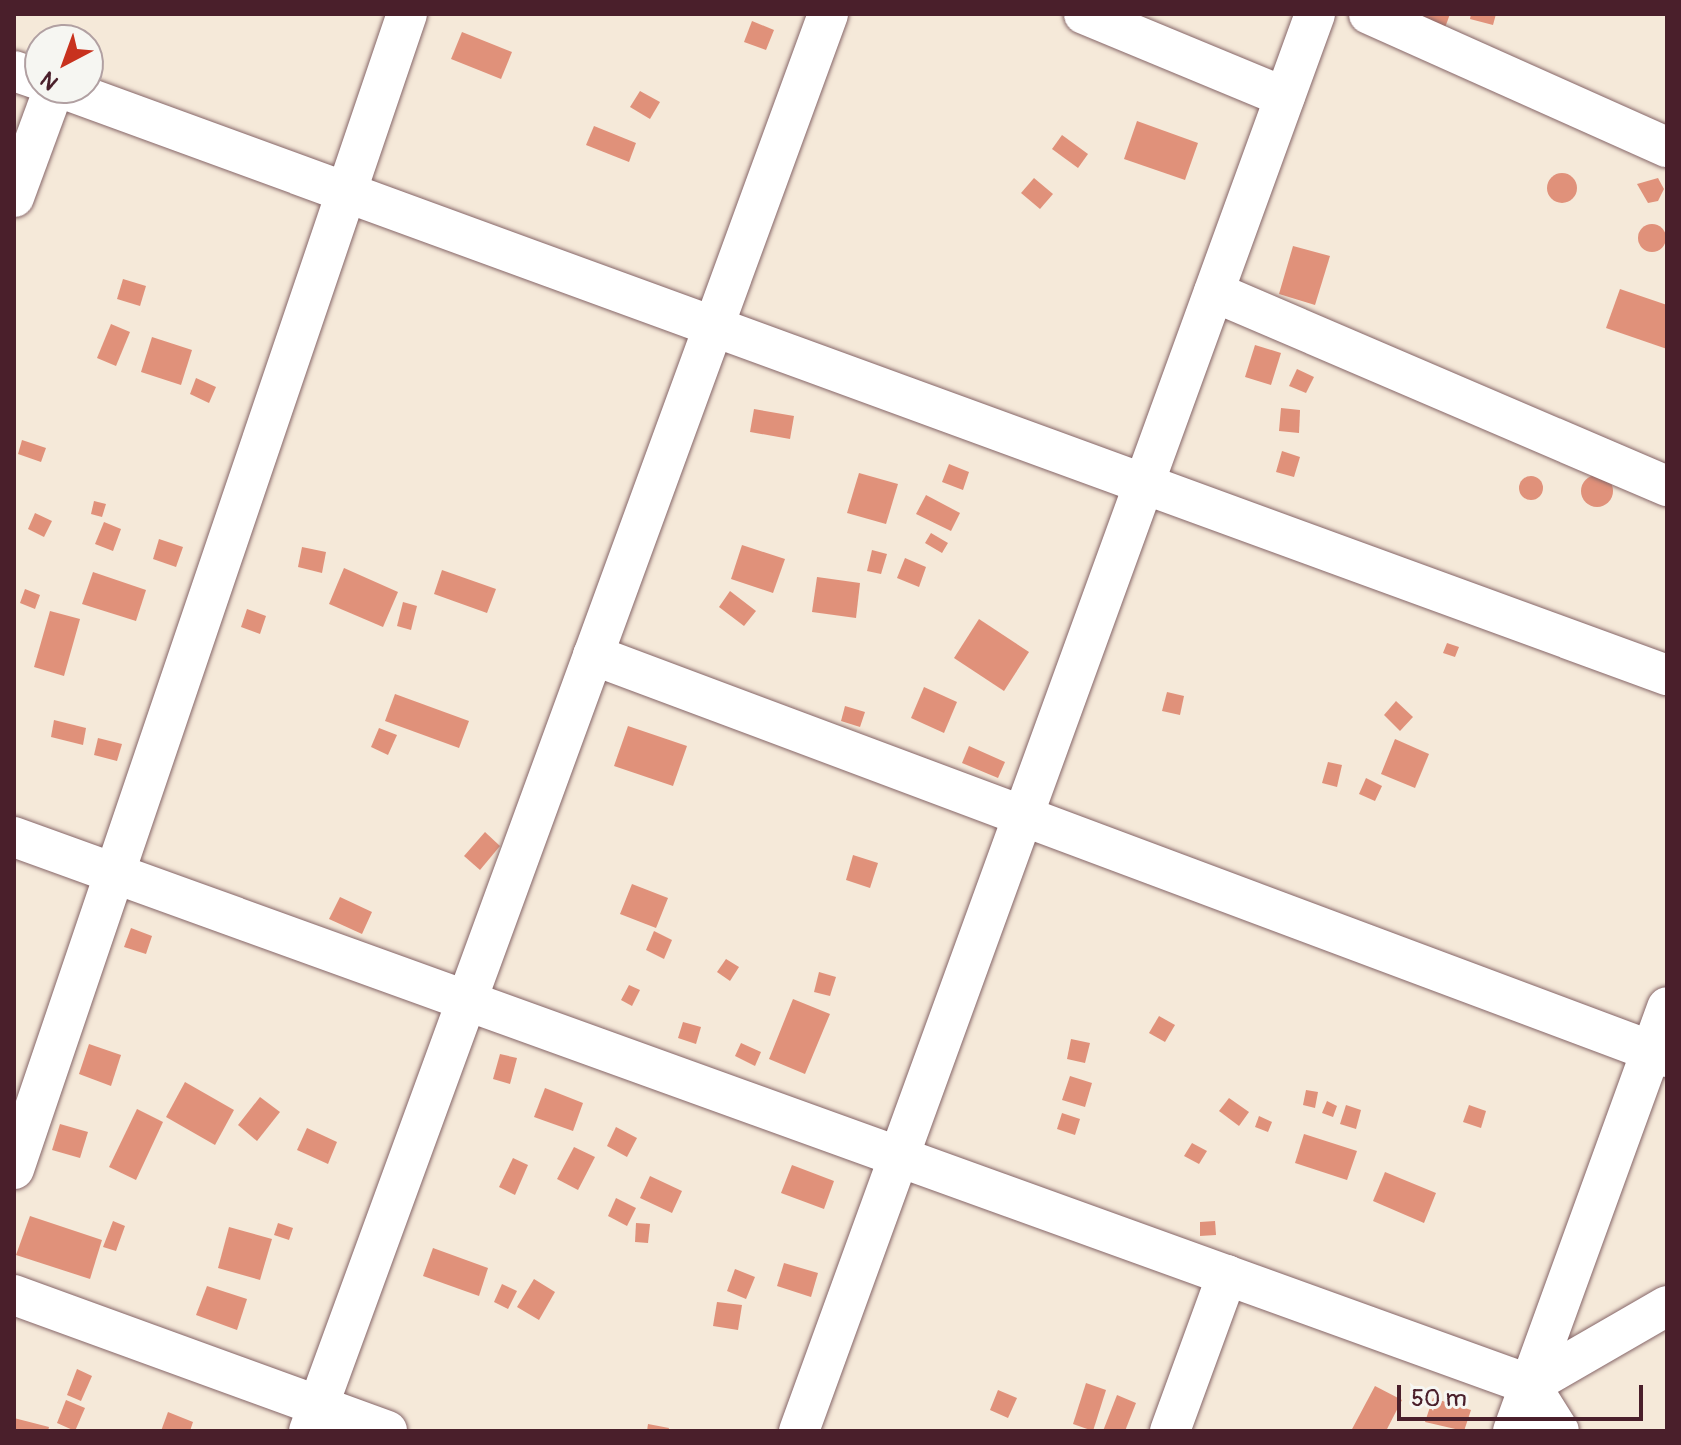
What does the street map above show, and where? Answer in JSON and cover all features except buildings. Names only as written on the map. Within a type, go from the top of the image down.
[{"type":"street","points":[[14,1169],[407,14]]},
{"type":"street","points":[[314,1418],[828,14]]},
{"type":"street","points":[[1084,14],[1284,97]]},
{"type":"street","points":[[799,1431],[1315,14]]},
{"type":"street","points":[[1369,14],[1667,147]]},
{"type":"street","points":[[14,197],[48,104]]},
{"type":"street","points":[[104,104],[1667,675]]},
{"type":"street","points":[[1214,292],[1667,486]]},
{"type":"street","points":[[593,655],[1659,1054]]},
{"type":"street","points":[[14,837],[1530,1385],[1559,1431]]},
{"type":"street","points":[[1513,1431],[1659,1054],[1667,1007]]},
{"type":"street","points":[[1170,1431],[1227,1275]]},
{"type":"street","points":[[14,1295],[314,1418],[387,1431]]},
{"type":"street","points":[[1530,1385],[1667,1306]]}]
